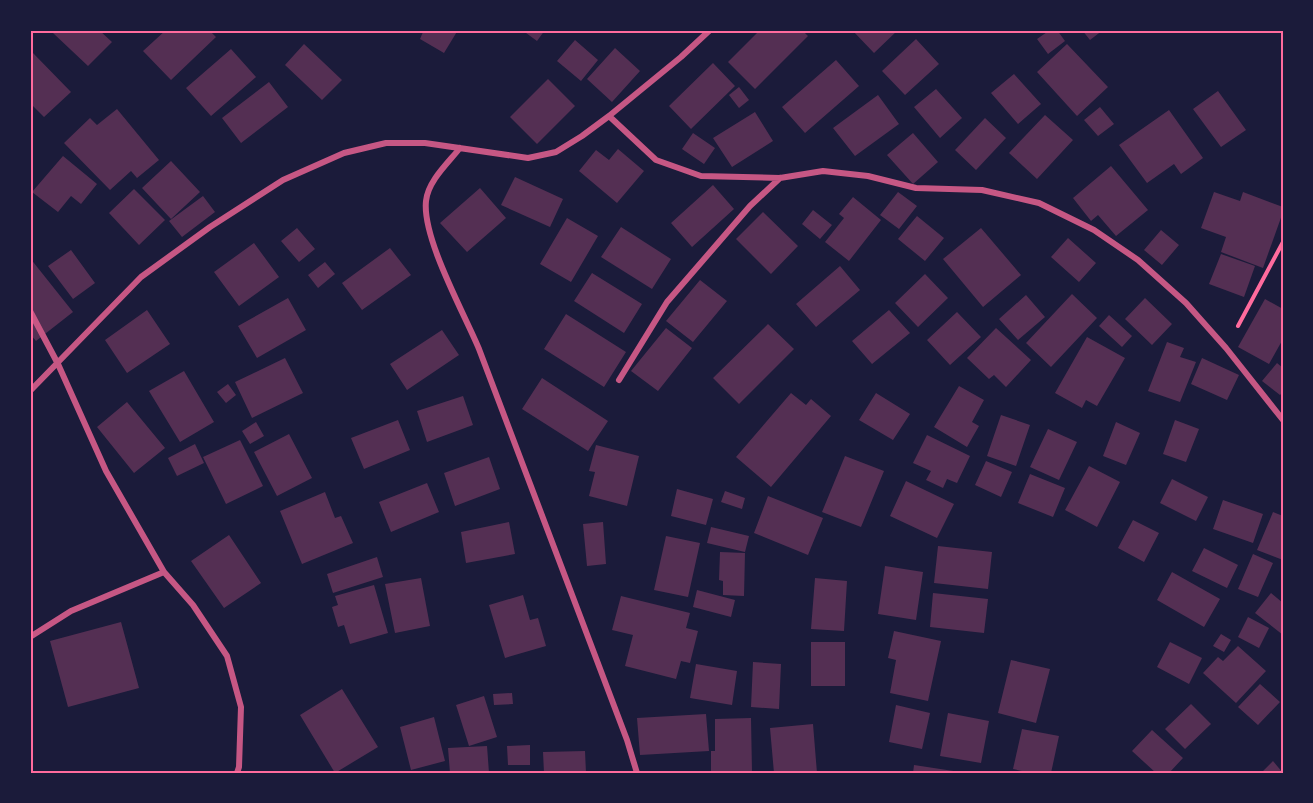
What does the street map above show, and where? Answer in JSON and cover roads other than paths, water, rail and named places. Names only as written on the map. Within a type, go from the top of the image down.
[{"type":"street","points":[[30,391],[141,277],[210,227],[283,180],[344,153],[386,144],[425,144],[528,158],[556,152],[609,116],[710,30]]},
{"type":"street","points":[[609,116],[656,160],[701,176],[780,178],[823,171],[868,176],[916,188],[982,190],[1039,203],[1094,230],[1138,260],[1185,303],[1226,348],[1283,420]]},
{"type":"street","points":[[460,148],[437,176],[426,200],[427,223],[441,264],[478,347],[637,773]]},
{"type":"street","points":[[619,380],[667,302],[750,206],[780,178]]},
{"type":"street","points":[[30,311],[58,364],[106,471],[164,572],[193,605],[227,656],[241,707],[237,773]]},
{"type":"street","points":[[30,637],[71,612],[164,572]]}]
